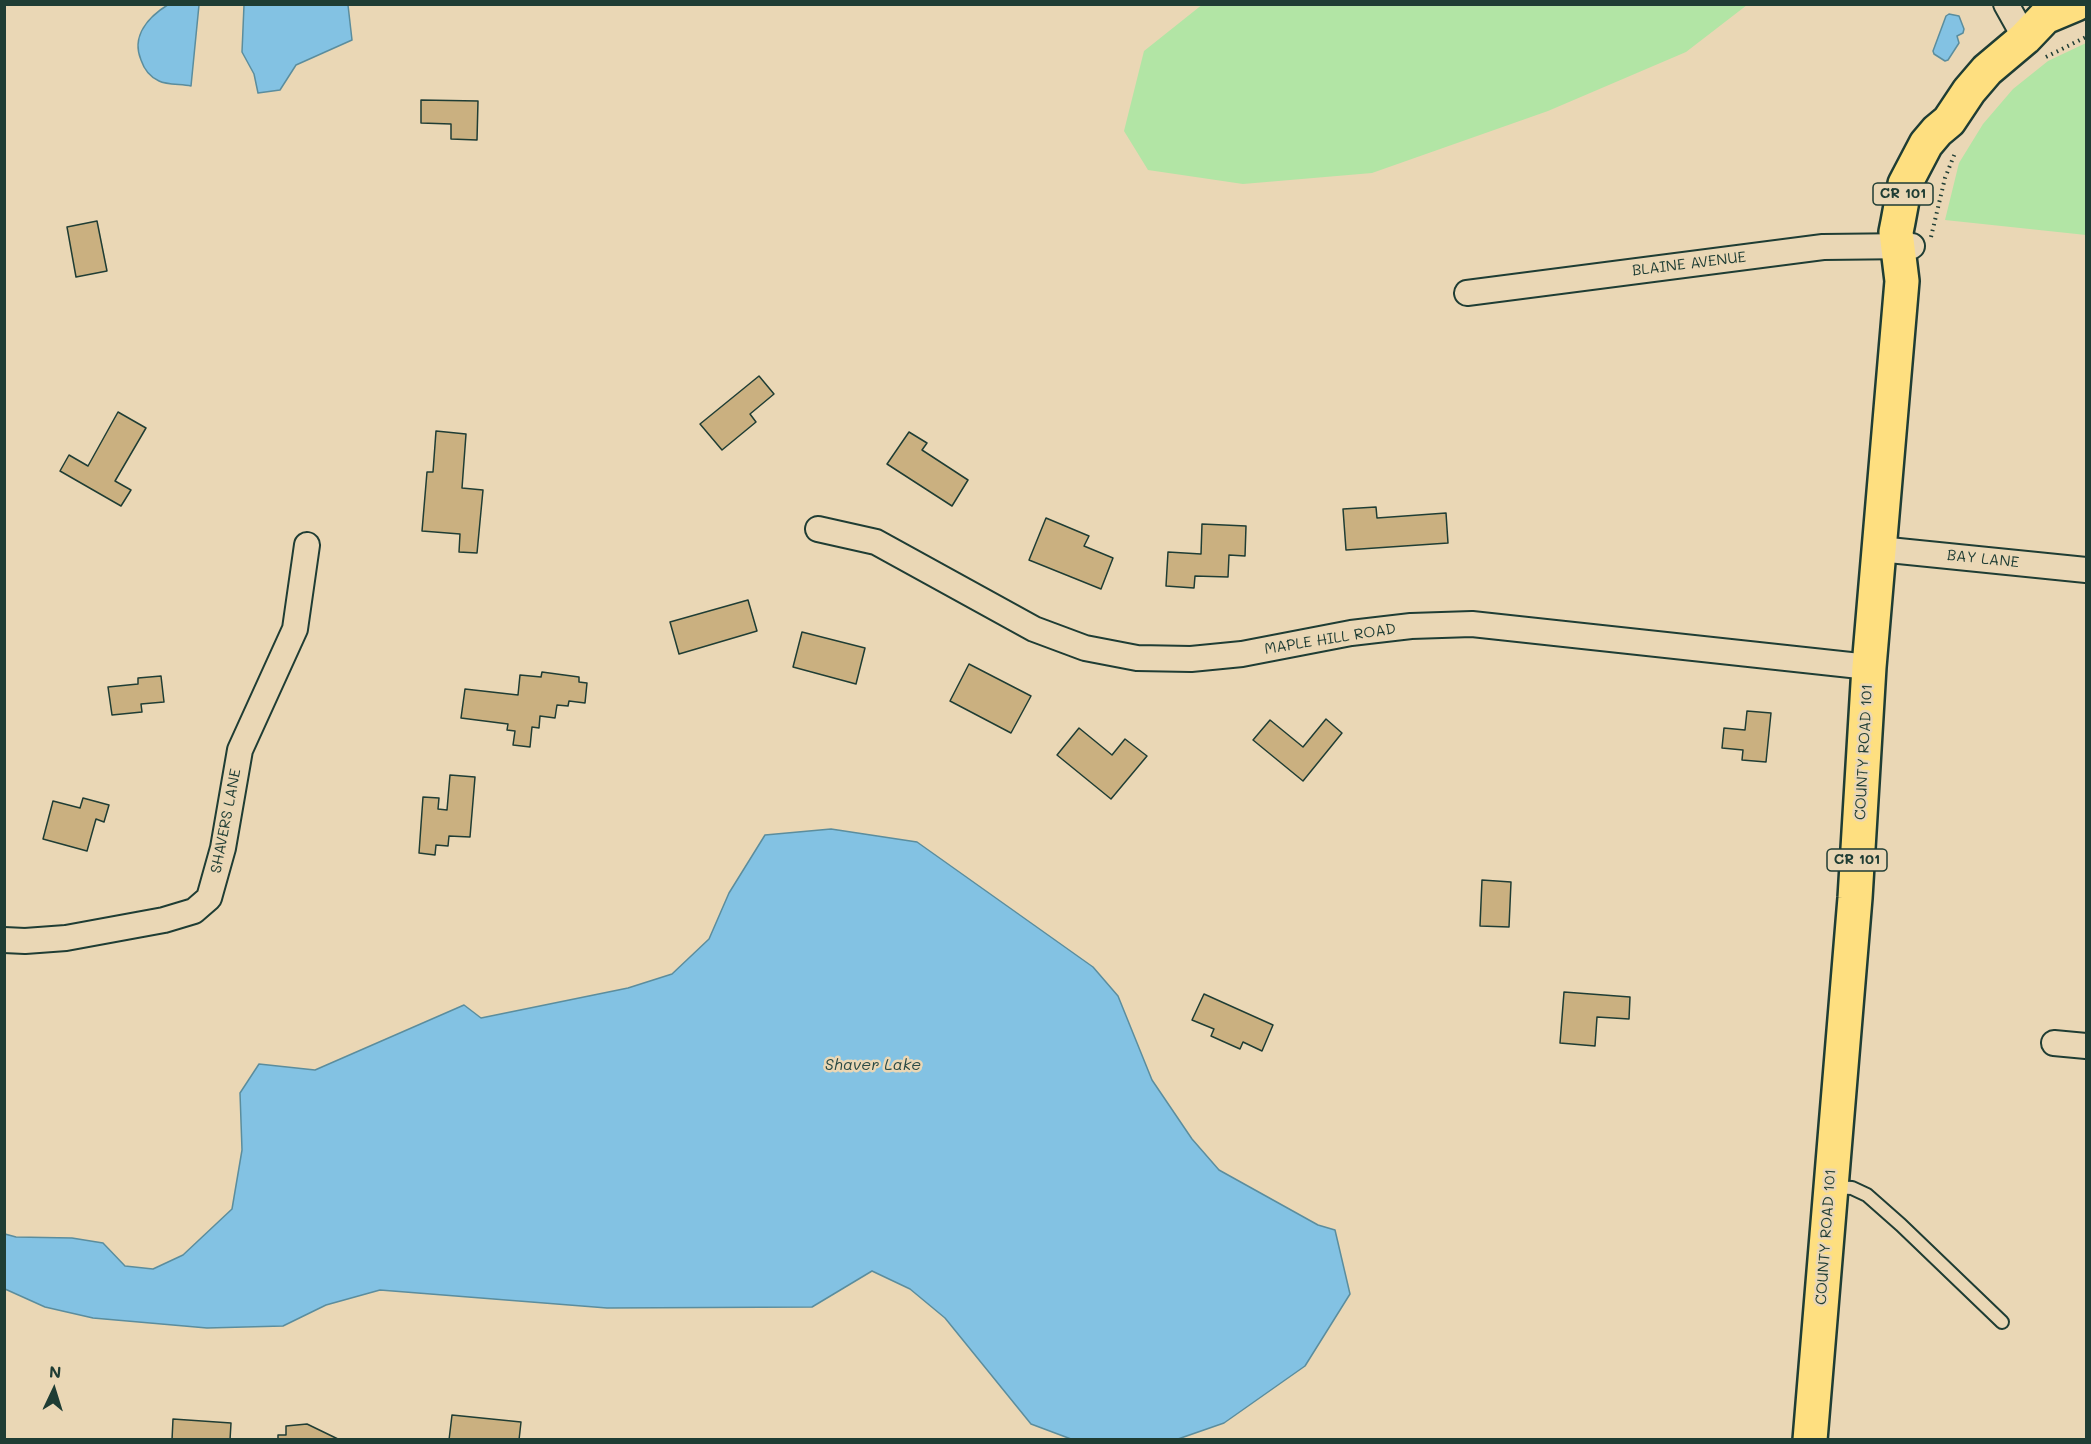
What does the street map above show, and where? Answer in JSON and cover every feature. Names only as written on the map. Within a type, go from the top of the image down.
[{"type":"main road","name":"COUNTY ROAD 101","points":[[1810,1440],[1855,898],[1869,667],[1902,280],[1913,244],[1924,193],[1946,136],[1953,134],[1969,90],[1987,70],[2034,48],[2045,17],[2076,4]]},
{"type":"main road","points":[[2034,48],[2055,34],[2086,24]]},
{"type":"street","points":[[2006,4],[2034,48]]},
{"type":"street","name":"BLAINE AVENUE","points":[[1467,293],[1823,247],[1913,244]]},
{"type":"street","name":"MAPLE HILL ROAD","points":[[818,528],[876,542],[1034,629],[1084,648],[1137,658],[1191,659],[1232,655],[1351,633],[1411,626],[1472,624],[1869,667]]},
{"type":"street","name":"SHAVERS LANE","points":[[4,940],[66,938],[164,920],[194,911],[209,898],[223,848],[240,750],[295,629],[307,545]]},
{"type":"street","name":"BAY LANE","points":[[1879,549],[2086,570]]},
{"type":"street","points":[[2054,1043],[2086,1046]]},
{"type":"lane","points":[[1830,1187],[1852,1188],[1867,1195],[2002,1322]]},
{"type":"path","points":[[2034,48],[2051,53],[2086,37]]},
{"type":"path","points":[[1913,244],[1945,178],[1953,134]]},
{"type":"green space","points":[[1203,4],[1747,5],[1686,52],[1548,111],[1372,173],[1243,184],[1148,170],[1124,131],[1144,51]]},
{"type":"green space","points":[[2086,43],[2086,235],[1945,220],[1959,163],[1983,124],[2013,89],[2048,61]]},
{"type":"water","points":[[169,4],[199,5],[191,86],[166,83],[156,79],[146,70],[138,51],[143,28],[154,15]]},
{"type":"water","points":[[244,5],[348,5],[352,40],[296,65],[280,90],[258,93],[254,74],[242,52]]},
{"type":"water","points":[[1949,14],[1959,16],[1964,29],[1963,33],[1957,36],[1959,43],[1945,61],[1933,51],[1946,16]]},
{"type":"water","name":"Shaver Lake","points":[[831,829],[917,842],[1093,967],[1118,996],[1152,1080],[1192,1139],[1219,1170],[1318,1225],[1335,1230],[1350,1294],[1305,1366],[1224,1423],[1178,1439],[1071,1439],[1031,1424],[945,1318],[910,1289],[872,1271],[812,1307],[607,1308],[380,1290],[326,1305],[283,1326],[207,1328],[93,1318],[45,1307],[5,1289],[5,1234],[16,1237],[72,1238],[103,1243],[125,1266],[153,1269],[183,1255],[232,1209],[242,1150],[240,1093],[259,1064],[315,1070],[464,1005],[481,1018],[628,988],[672,974],[709,939],[729,893],[765,835]]},
{"type":"building","points":[[421,100],[478,101],[477,140],[451,139],[451,124],[421,123]]},
{"type":"building","points":[[97,221],[107,271],[76,277],[67,227]]},
{"type":"building","points":[[759,376],[774,394],[750,414],[756,422],[722,450],[700,424]]},
{"type":"building","points":[[118,412],[146,428],[115,481],[131,490],[121,506],[60,471],[69,455],[88,466]]},
{"type":"building","points":[[436,431],[466,434],[462,488],[483,490],[477,553],[459,552],[460,534],[422,531],[427,472],[433,472]]},
{"type":"building","points":[[909,432],[927,443],[922,450],[968,480],[952,506],[887,464]]},
{"type":"building","points":[[1376,507],[1377,518],[1446,513],[1448,543],[1346,550],[1343,509]]},
{"type":"building","points":[[1046,518],[1089,536],[1084,546],[1113,558],[1101,589],[1029,560]]},
{"type":"building","points":[[1202,524],[1246,526],[1245,556],[1229,555],[1228,577],[1195,576],[1194,588],[1166,586],[1168,552],[1201,554]]},
{"type":"building","points":[[748,600],[757,631],[679,654],[670,622]]},
{"type":"building","points":[[802,632],[865,648],[856,684],[793,667]]},
{"type":"building","points":[[969,664],[1031,696],[1011,733],[950,701]]},
{"type":"building","points":[[542,672],[579,677],[579,682],[587,683],[585,703],[569,701],[568,706],[557,705],[555,718],[540,716],[539,728],[532,727],[530,747],[513,745],[515,731],[507,730],[508,724],[461,718],[465,689],[518,695],[520,675],[541,677]]},
{"type":"building","points":[[161,676],[164,702],[141,704],[142,712],[112,715],[108,687],[138,684],[138,678]]},
{"type":"building","points":[[1747,711],[1771,713],[1766,762],[1742,760],[1743,750],[1722,748],[1724,728],[1745,730]]},
{"type":"building","points":[[1326,719],[1342,733],[1303,781],[1253,740],[1270,720],[1303,747]]},
{"type":"building","points":[[1079,728],[1112,755],[1125,739],[1147,756],[1111,799],[1057,755]]},
{"type":"building","points":[[450,775],[475,777],[470,837],[449,836],[448,846],[436,845],[435,855],[419,853],[423,797],[439,798],[438,809],[447,810]]},
{"type":"building","points":[[83,798],[109,805],[104,822],[96,819],[87,851],[43,839],[53,801],[80,808]]},
{"type":"building","points":[[1482,880],[1511,882],[1509,927],[1480,926]]},
{"type":"building","points":[[1564,992],[1630,997],[1629,1019],[1597,1017],[1595,1046],[1560,1043]]},
{"type":"building","points":[[1204,994],[1273,1025],[1262,1051],[1243,1042],[1240,1049],[1211,1036],[1214,1029],[1192,1020]]},
{"type":"building","points":[[452,1415],[521,1422],[519,1440],[449,1440]]},
{"type":"building","points":[[173,1419],[231,1423],[230,1440],[172,1440]]},
{"type":"building","points":[[307,1424],[340,1440],[278,1440],[278,1435],[286,1435],[286,1426]]}]
